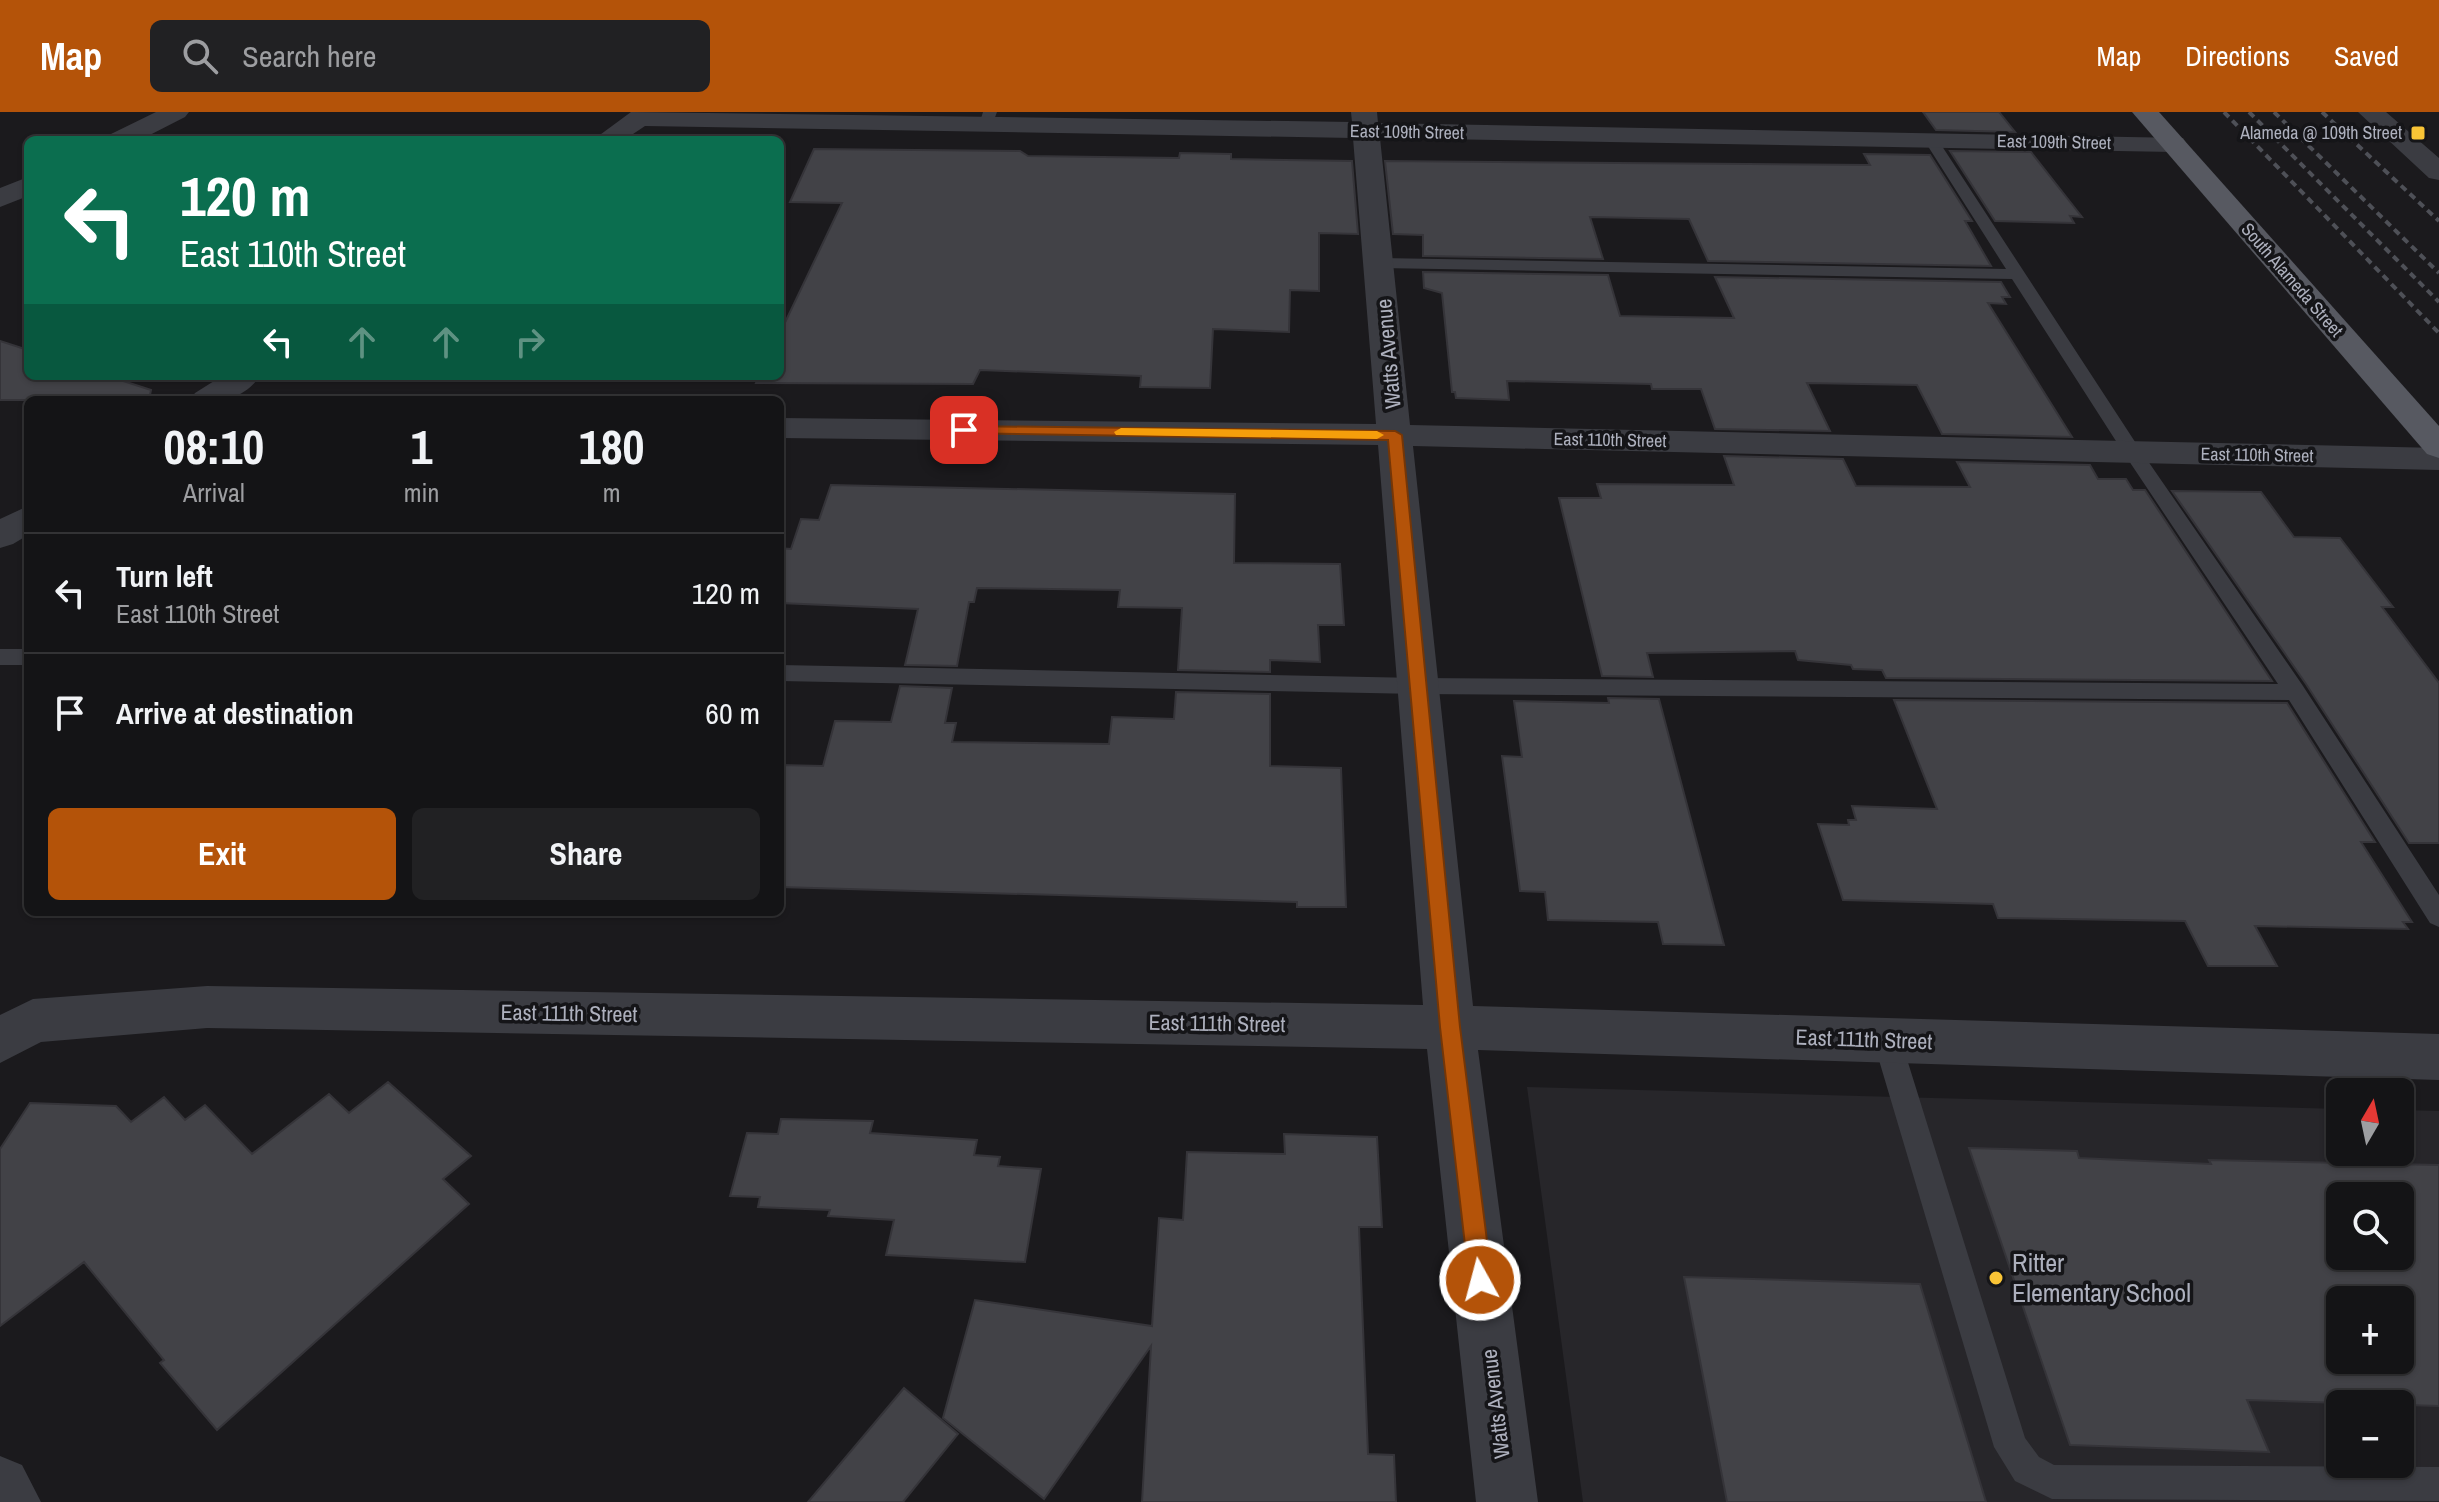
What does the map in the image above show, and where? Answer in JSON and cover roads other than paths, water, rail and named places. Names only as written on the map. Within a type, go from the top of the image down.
[{"type":"main road","name":"South Alameda Street","points":[[2145,112],[2439,447]]},
{"type":"street","points":[[128,136],[176,112]]},
{"type":"street","points":[[2371,112],[2439,172]]},
{"type":"street","points":[[612,136],[644,115]]},
{"type":"street","name":"East 109th Street","points":[[644,115],[1365,122],[1931,140],[2174,144]]},
{"type":"street","name":"Watts Avenue","points":[[1365,122],[1450,1027],[1507,1502]]},
{"type":"street","points":[[0,199],[24,187]]},
{"type":"street","points":[[213,396],[238,380]]},
{"type":"street","name":"East 110th Street","points":[[784,428],[1395,435],[2439,459]]},
{"type":"street","points":[[0,536],[24,521]]},
{"type":"street","name":"East 111th Street","points":[[0,1041],[33,1021],[207,1007],[1450,1027],[2439,1057]]},
{"type":"street","points":[[0,1487],[10,1502]]},
{"type":"lane","points":[[1931,140],[2132,452],[2295,692],[2439,916]]},
{"type":"lane","points":[[1380,263],[2017,274]]},
{"type":"lane","points":[[0,657],[24,657]]},
{"type":"lane","points":[[784,673],[1418,686],[2295,692]]},
{"type":"lane","points":[[1887,1040],[2011,1447],[2027,1469],[2052,1482],[2439,1484]]},
{"type":"railway","points":[[2224,112],[2439,333]]},
{"type":"railway","points":[[2249,112],[2439,302]]},
{"type":"railway","points":[[2274,112],[2439,273]]},
{"type":"railway","points":[[2322,112],[2439,221]]},
{"type":"place","name":"Alameda @ 109th Street","points":[[2418,133]]},
{"type":"place","name":"Ritter Elementary School","points":[[1996,1278]]}]
